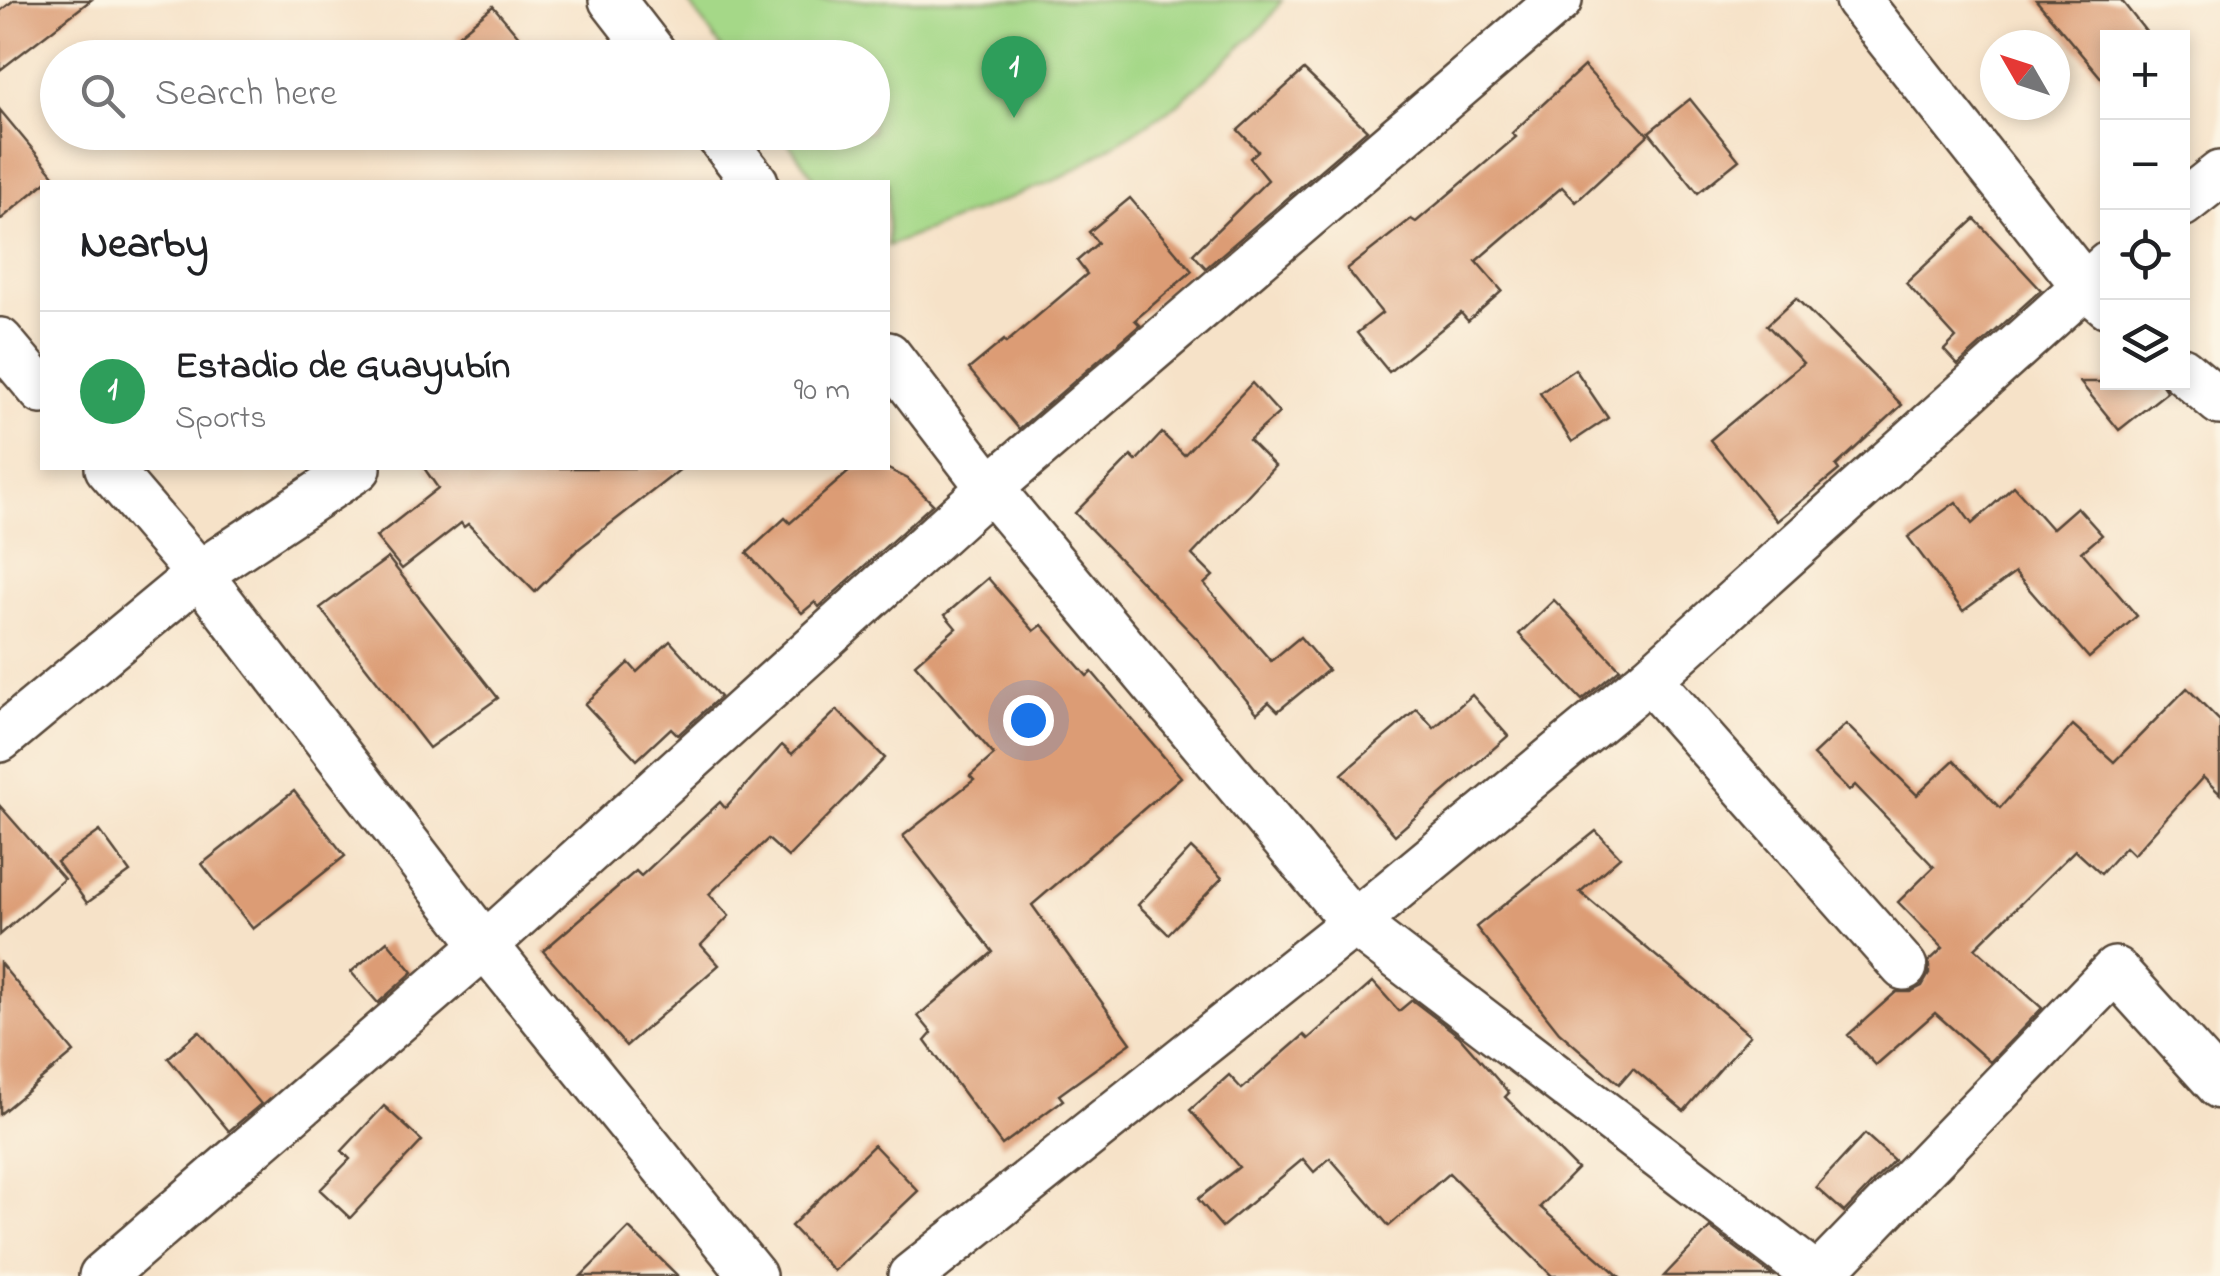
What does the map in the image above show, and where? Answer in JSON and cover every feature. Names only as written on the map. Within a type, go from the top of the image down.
[{"type":"street","points":[[612,0],[643,40]]},
{"type":"street","points":[[102,1276],[485,946],[990,488],[1559,0]]},
{"type":"street","points":[[911,1276],[1354,923],[1649,679],[2099,285],[1858,0]]},
{"type":"street","points":[[730,150],[753,180]]},
{"type":"street","points":[[2190,198],[2220,174]]},
{"type":"street","points":[[0,341],[40,389]]},
{"type":"street","points":[[890,358],[990,488],[1354,923],[1818,1276],[2115,970],[2220,1086]]},
{"type":"street","points":[[2190,377],[2220,402]]},
{"type":"street","points":[[110,470],[199,574],[485,946],[753,1276]]},
{"type":"street","points":[[0,739],[199,574],[355,470]]},
{"type":"street","points":[[1649,679],[1904,967]]},
{"type":"green space","points":[[687,0],[1282,0],[1265,24],[1178,104],[1063,177],[890,245],[890,180],[816,180],[793,150],[890,150],[890,40],[716,40]]},
{"type":"building","points":[[14,0],[91,0],[0,70],[0,11]]},
{"type":"building","points":[[2036,0],[2121,0],[2145,30],[2100,30],[2100,76],[2070,41],[2070,30],[2061,30]]},
{"type":"building","points":[[493,6],[520,38],[458,40],[456,37]]},
{"type":"building","points":[[1584,66],[1648,135],[1576,202],[1562,187],[1476,261],[1502,291],[1468,321],[1461,313],[1389,372],[1357,333],[1382,313],[1347,269],[1411,219],[1416,222],[1516,137],[1512,133]]},
{"type":"building","points":[[1304,70],[1367,130],[1206,268],[1193,254],[1268,180],[1250,158],[1258,151],[1238,130]]},
{"type":"building","points":[[1690,99],[1739,160],[1698,193],[1649,132]]},
{"type":"building","points":[[0,110],[54,175],[40,180],[40,187],[0,220]]},
{"type":"building","points":[[1130,198],[1192,271],[1135,320],[1140,325],[1019,429],[969,369],[1087,274],[1077,261],[1098,243],[1089,232]]},
{"type":"building","points":[[1975,219],[2041,290],[1958,365],[1944,350],[1956,338],[1906,283]]},
{"type":"building","points":[[1796,298],[1902,405],[1836,466],[1839,470],[1777,521],[1710,440],[1803,363],[1767,325]]},
{"type":"building","points":[[1575,369],[1608,418],[1572,442],[1540,393]]},
{"type":"building","points":[[2080,382],[2100,382],[2100,390],[2166,390],[2119,430]]},
{"type":"building","points":[[1252,383],[1279,413],[1249,440],[1275,466],[1192,555],[1213,576],[1204,584],[1271,661],[1300,637],[1328,670],[1278,711],[1269,702],[1257,713],[1199,641],[1075,513],[1131,456],[1136,461],[1162,433],[1184,455]]},
{"type":"building","points":[[425,470],[679,470],[577,550],[535,592],[468,524],[464,527],[461,523],[402,569],[376,537],[438,488]]},
{"type":"building","points":[[851,470],[890,470],[908,479],[933,504],[819,607],[815,602],[802,613],[747,553],[785,518],[790,523]]},
{"type":"building","points":[[2014,486],[2052,529],[2077,507],[2102,535],[2082,552],[2137,616],[2089,658],[2015,573],[1963,611],[1908,537],[1956,502],[1972,524]]},
{"type":"building","points":[[388,558],[498,698],[429,748],[320,608]]},
{"type":"building","points":[[988,578],[1034,631],[1042,625],[1087,676],[1092,672],[1181,777],[1032,905],[1131,1043],[1059,1095],[1063,1100],[1002,1145],[925,1041],[932,1033],[918,1016],[993,952],[903,836],[974,780],[970,776],[994,755],[915,664],[956,628],[945,615]]},
{"type":"building","points":[[1554,600],[1620,669],[1582,700],[1519,634]]},
{"type":"building","points":[[670,641],[720,697],[678,735],[671,728],[637,760],[585,704],[629,663],[637,672]]},
{"type":"building","points":[[2187,688],[2220,721],[2220,794],[2203,777],[2133,855],[2125,847],[2101,874],[2075,850],[1975,948],[2042,1008],[1990,1062],[1935,1013],[1876,1065],[1848,1035],[1896,992],[1910,992],[1922,986],[1929,974],[1929,961],[1943,948],[1898,902],[1934,867],[1855,785],[1849,791],[1813,755],[1846,724],[1917,795],[1954,760],[2000,808],[2073,725],[2114,762]]},
{"type":"building","points":[[1472,695],[1508,736],[1395,835],[1342,774],[1417,709],[1434,728]]},
{"type":"building","points":[[837,710],[885,758],[788,857],[768,839],[709,894],[729,916],[701,945],[719,965],[626,1046],[543,951],[636,871],[641,876],[720,802],[725,808],[782,745],[792,754]]},
{"type":"building","points":[[294,791],[345,856],[253,929],[202,864]]},
{"type":"building","points":[[0,806],[64,879],[0,935]]},
{"type":"building","points":[[100,831],[130,872],[87,903],[57,862]]},
{"type":"building","points":[[1596,831],[1620,857],[1580,892],[1750,1035],[1684,1111],[1633,1068],[1619,1084],[1559,1032],[1476,927]]},
{"type":"building","points":[[1191,848],[1222,878],[1168,934],[1138,905]]},
{"type":"building","points":[[387,941],[413,972],[378,1003],[351,972]]},
{"type":"building","points":[[0,963],[74,1052],[0,1114]]},
{"type":"building","points":[[1373,982],[1399,1011],[1412,1000],[1459,1036],[1509,1093],[1505,1097],[1577,1169],[1540,1207],[1619,1276],[1552,1276],[1449,1173],[1389,1226],[1330,1158],[1314,1172],[1303,1159],[1222,1227],[1198,1199],[1239,1167],[1190,1110],[1229,1075],[1242,1089],[1304,1035],[1308,1039]]},
{"type":"building","points":[[199,1031],[261,1104],[229,1131],[168,1058]]},
{"type":"building","points":[[384,1106],[422,1141],[350,1218],[320,1190],[350,1159],[342,1151]]},
{"type":"building","points":[[1865,1134],[1894,1160],[1844,1212],[1816,1187]]},
{"type":"building","points":[[874,1145],[918,1191],[834,1271],[791,1226]]},
{"type":"building","points":[[629,1228],[678,1276],[581,1276]]},
{"type":"building","points":[[1710,1228],[1773,1276],[1664,1276]]},
{"type":"place","name":"Estadio de Guayubín","points":[[1014,118]]}]
